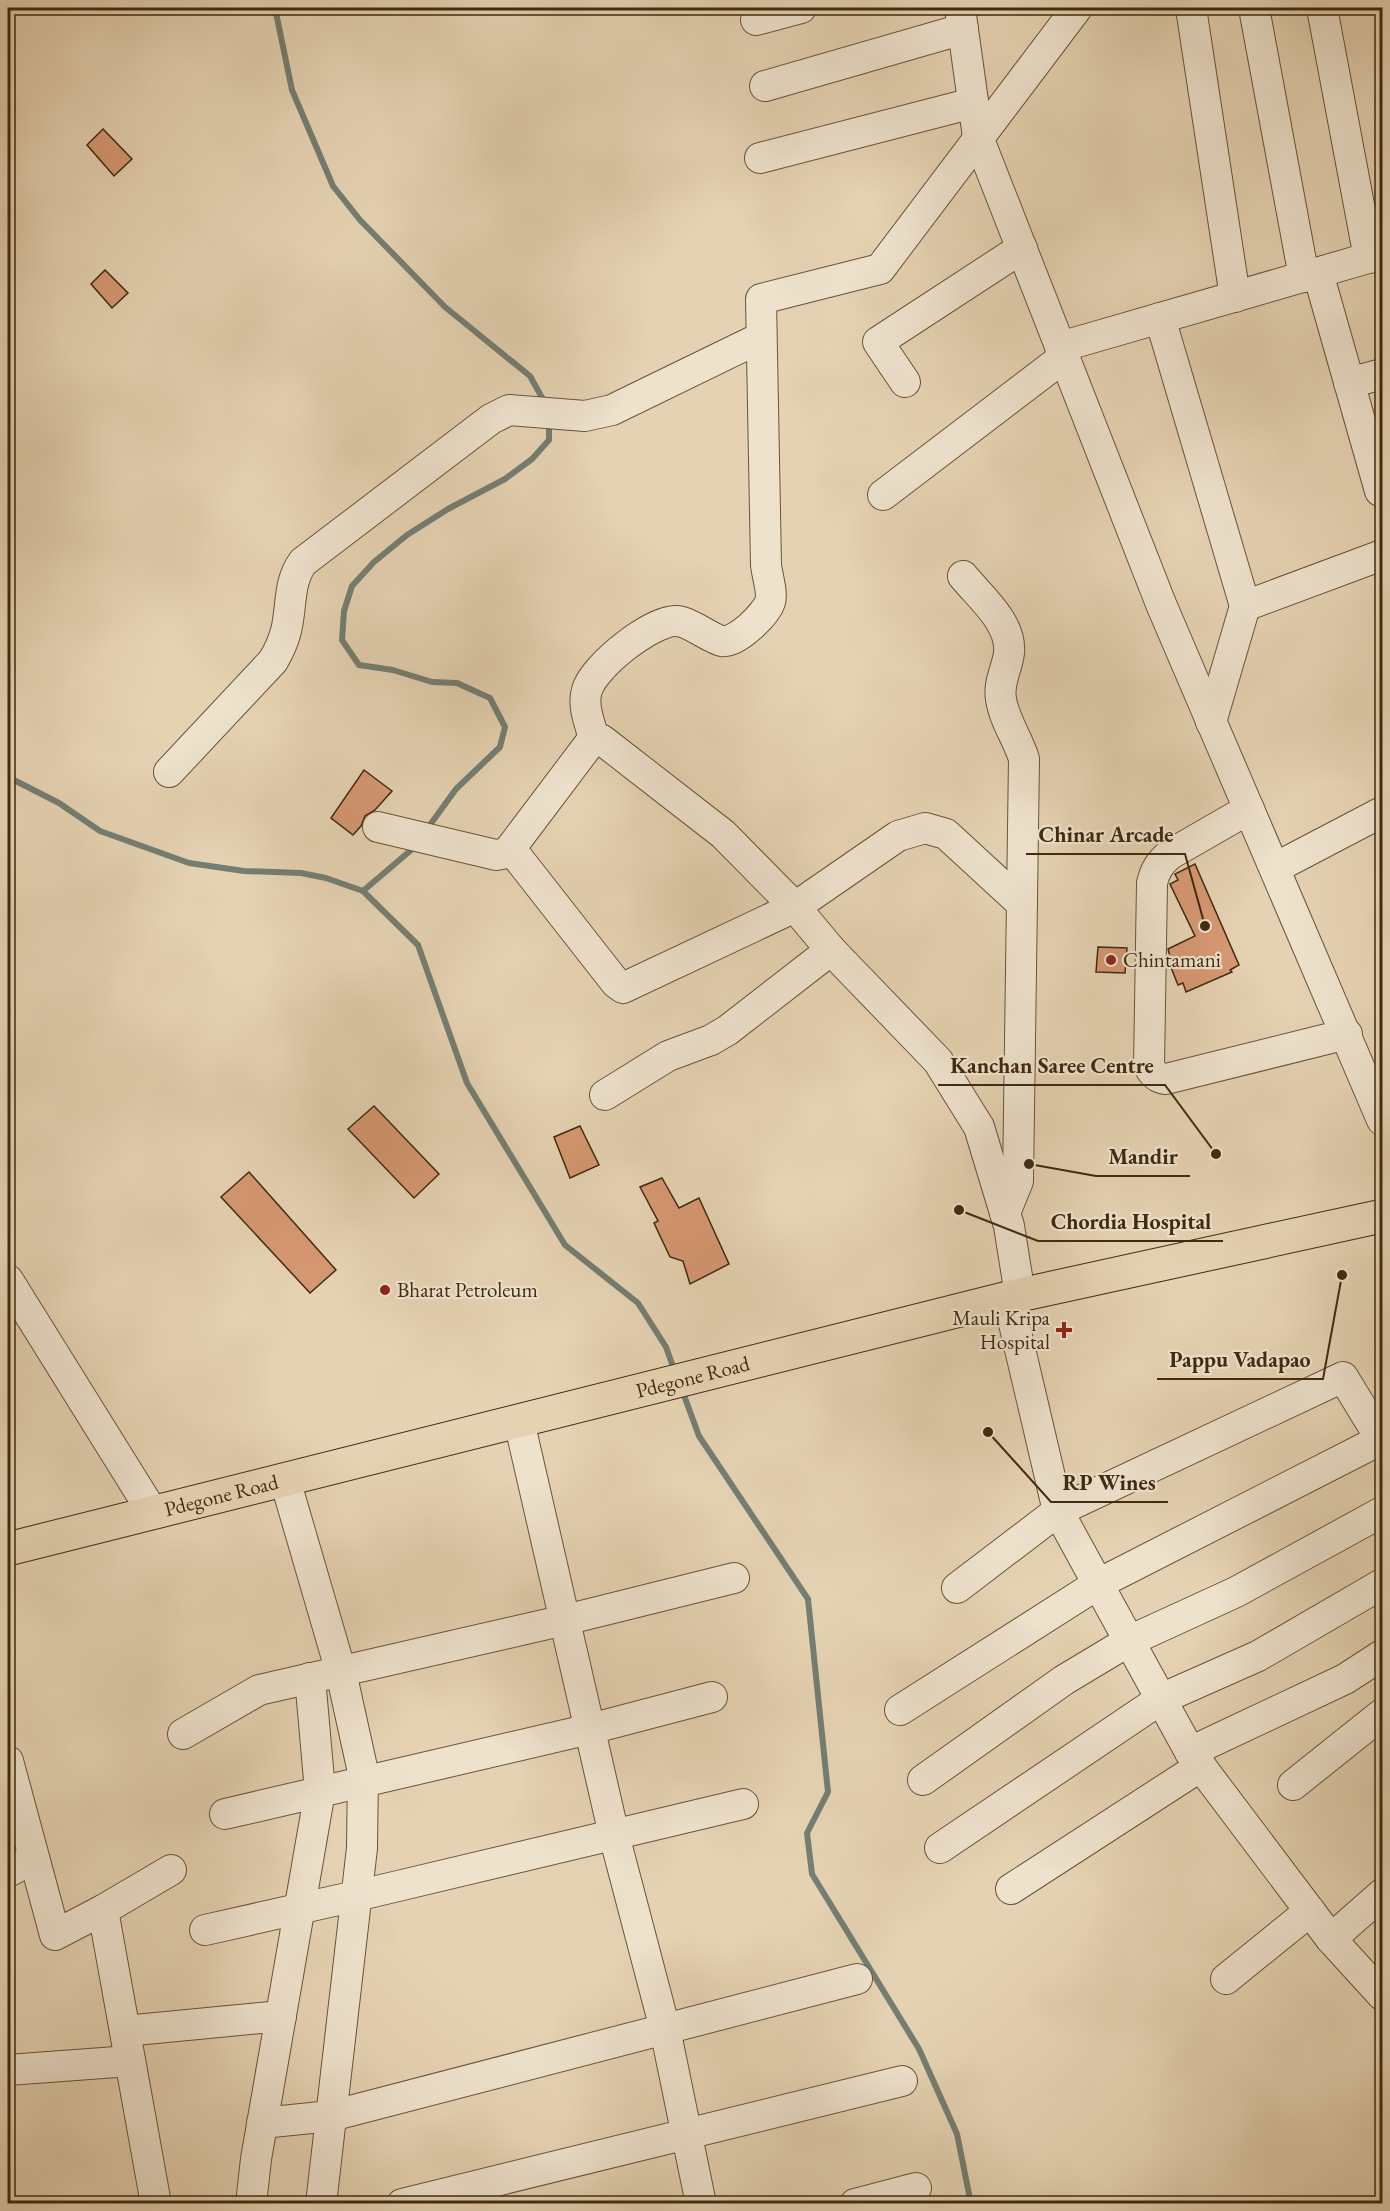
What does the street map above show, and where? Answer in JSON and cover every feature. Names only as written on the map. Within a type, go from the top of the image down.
[{"type":"highway","name":"Pdegone Road","points":[[8,1549],[1014,1297],[1383,1216]]},
{"type":"street","points":[[756,20],[801,8]]},
{"type":"street","points":[[594,739],[585,707],[587,688],[598,671],[637,638],[659,625],[677,621],[708,633],[723,642],[736,638],[762,615],[771,601],[766,565],[761,299],[880,269],[1077,8]]},
{"type":"street","points":[[1191,8],[1235,297]]},
{"type":"street","points":[[1254,8],[1311,275],[1349,383],[1382,495]]},
{"type":"street","points":[[883,495],[1062,352],[1160,318],[1376,256],[1322,8]]},
{"type":"street","points":[[765,86],[961,18],[978,137],[1161,604],[1383,1120]]},
{"type":"street","points":[[760,158],[974,103]]},
{"type":"street","points":[[905,382],[878,342],[1022,248]]},
{"type":"street","points":[[1160,318],[1245,606],[1211,722]]},
{"type":"street","points":[[169,772],[273,661],[282,647],[287,629],[293,582],[303,562],[491,419],[509,410],[585,416],[612,410],[760,338]]},
{"type":"street","points":[[1349,383],[1383,374]]},
{"type":"street","points":[[1245,606],[1383,555]]},
{"type":"street","points":[[963,576],[1001,622],[1008,637],[1009,654],[1000,698],[1024,759],[1018,1181],[1005,1213]]},
{"type":"street","points":[[389,830],[496,855],[507,853],[594,739]]},
{"type":"street","points":[[594,739],[602,740],[723,834],[795,907],[831,950],[938,1061],[979,1127],[1009,1226],[1014,1297],[1058,1511],[1196,1759],[1331,1939],[1383,1995]]},
{"type":"street","points":[[1249,809],[1170,855],[1160,863],[1154,874],[1149,1066],[1159,1078],[1166,1079],[1347,1034]]},
{"type":"street","points":[[1275,868],[1383,812]]},
{"type":"street","points":[[511,849],[616,983],[623,988],[795,907],[898,836],[925,828],[946,834],[1022,904]]},
{"type":"street","points":[[604,1095],[668,1056],[711,1040],[728,1030],[831,950]]},
{"type":"street","points":[[8,1280],[153,1513]]},
{"type":"street","points":[[900,1710],[1098,1584],[1382,1440],[1343,1377],[1058,1511],[957,1588]]},
{"type":"street","points":[[519,1421],[614,1834],[665,2029],[701,2204]]},
{"type":"street","points":[[285,1480],[341,1672],[363,1772],[362,1848],[321,2204]]},
{"type":"street","points":[[923,1779],[1064,1680],[1129,1641],[1236,1593],[1383,1512]]},
{"type":"street","points":[[183,1734],[259,1690],[565,1620],[734,1578]]},
{"type":"street","points":[[940,1848],[1161,1699],[1258,1656],[1383,1584]]},
{"type":"street","points":[[1011,1889],[1196,1759],[1345,1679],[1379,1665]]},
{"type":"street","points":[[251,2204],[262,2123],[320,1791],[310,1678]]},
{"type":"street","points":[[225,1814],[363,1780],[590,1729],[712,1697]]},
{"type":"street","points":[[1293,1785],[1383,1714]]},
{"type":"street","points":[[8,1761],[55,1935],[171,1870]]},
{"type":"street","points":[[205,1930],[743,1804]]},
{"type":"street","points":[[8,1872],[34,1858]]},
{"type":"street","points":[[1331,1939],[1383,1894]]},
{"type":"street","points":[[103,1910],[156,2204]]},
{"type":"street","points":[[1226,1979],[1310,1911]]},
{"type":"street","points":[[262,2123],[331,2116],[857,1979]]},
{"type":"street","points":[[125,2031],[281,2016]]},
{"type":"street","points":[[8,2070],[130,2061]]},
{"type":"street","points":[[402,2204],[902,2080]]},
{"type":"street","points":[[855,2204],[916,2188]]},
{"type":"building","points":[[103,129],[132,159],[114,176],[87,145]]},
{"type":"building","points":[[105,270],[128,293],[112,308],[91,284]]},
{"type":"building","points":[[364,770],[392,791],[375,810],[365,816],[361,826],[353,835],[331,818]]},
{"type":"building","points":[[1195,864],[1239,965],[1230,970],[1232,972],[1186,992],[1183,983],[1178,985],[1168,960],[1170,957],[1168,949],[1195,936],[1170,884],[1178,880],[1175,874]]},
{"type":"building","name":"Chintamani","points":[[1098,947],[1127,948],[1125,973],[1096,972]]},
{"type":"building","points":[[374,1106],[439,1174],[414,1198],[348,1129]]},
{"type":"building","points":[[580,1126],[599,1165],[570,1178],[554,1137]]},
{"type":"building","points":[[249,1172],[336,1270],[310,1293],[221,1197]]},
{"type":"building","points":[[662,1178],[679,1208],[699,1198],[729,1264],[690,1284],[683,1261],[670,1257],[654,1223],[658,1221],[640,1187]]},
{"type":"waterway","points":[[275,8],[292,90],[333,186],[360,220],[445,307],[530,376],[545,403]]},
{"type":"waterway","points":[[427,829],[456,789],[500,747],[505,727],[490,698],[457,683],[432,682],[393,670],[359,665],[342,640],[344,611],[352,586],[374,562],[407,535],[448,509],[505,479],[532,459],[549,440],[549,421]]},
{"type":"waterway","points":[[8,777],[59,803],[100,831],[189,863],[244,871],[301,873],[326,878],[363,891],[418,945],[467,1083],[565,1245],[638,1303],[666,1347],[675,1372]]},
{"type":"waterway","points":[[363,891],[417,845]]},
{"type":"waterway","points":[[682,1390],[699,1436],[808,1599],[828,1792],[807,1833],[812,1874],[919,2049],[957,2134],[971,2204]]},
{"type":"place","name":"Chinar Arcade","points":[[1205,926]]},
{"type":"place","name":"Chintamani","points":[[1111,960]]},
{"type":"place","name":"Kanchan Saree Centre","points":[[1216,1154]]},
{"type":"place","name":"Mandir","points":[[1029,1164]]},
{"type":"place","name":"Chordia Hospital","points":[[959,1210]]},
{"type":"place","name":"Pappu Vadapao","points":[[1342,1275]]},
{"type":"place","name":"Bharat Petroleum","points":[[385,1290]]},
{"type":"place","name":"Mauli Kripa Hospital","points":[[1064,1330]]},
{"type":"place","name":"RP Wines","points":[[988,1432]]}]
